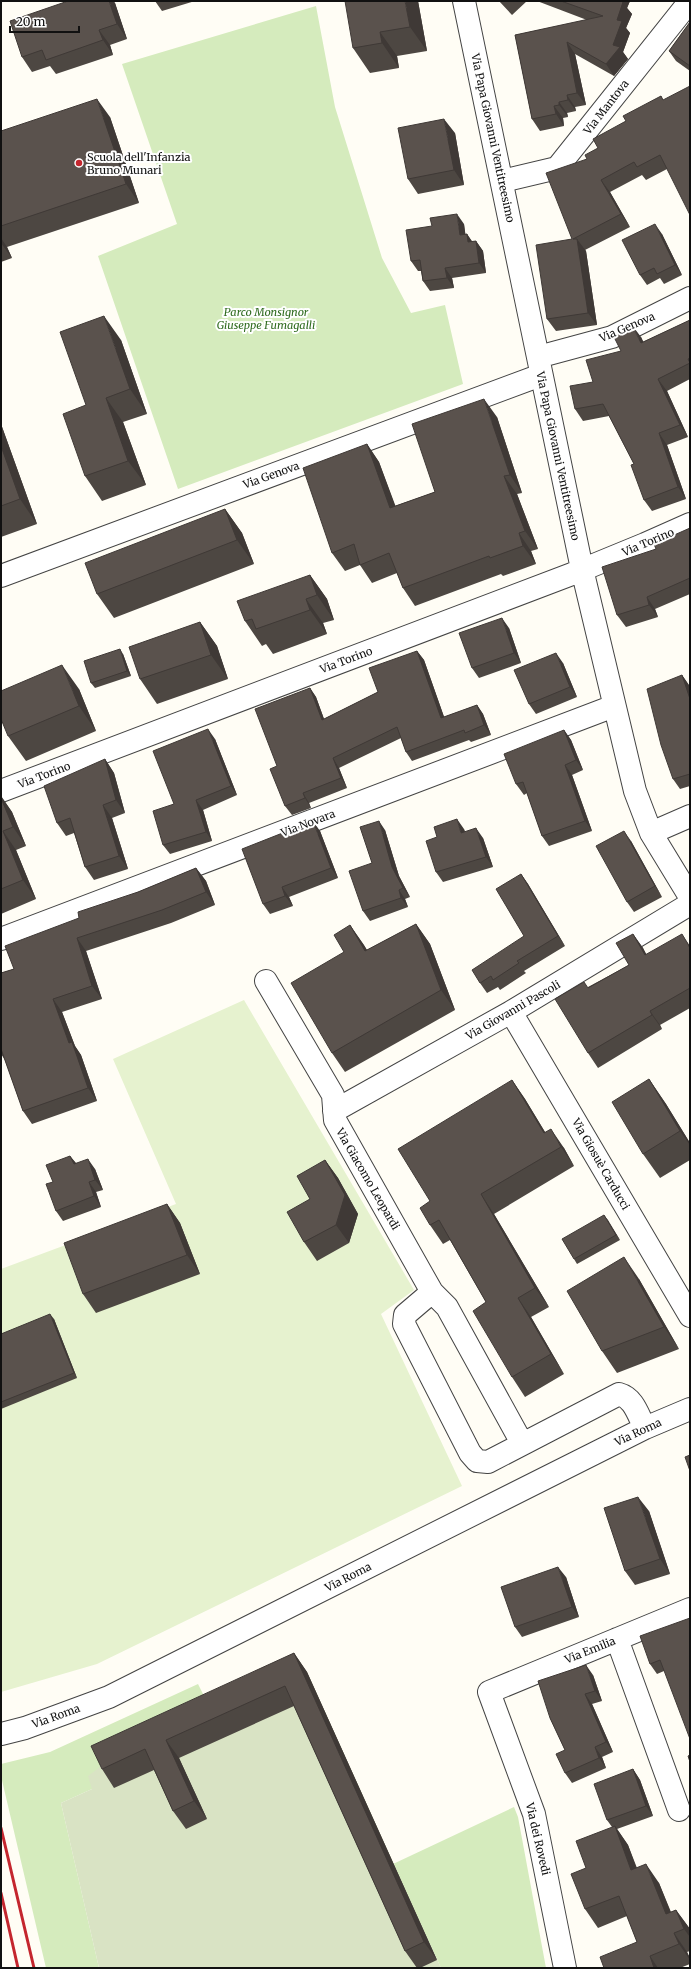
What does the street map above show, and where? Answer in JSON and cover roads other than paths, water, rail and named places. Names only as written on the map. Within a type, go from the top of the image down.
[{"type":"street","name":"Via Papa Giovanni Ventitreesimo","points":[[464,1],[582,569],[614,706],[636,791],[650,833],[690,897]]},
{"type":"street","name":"Via Mantova","points":[[502,181],[557,168],[690,1]]},
{"type":"street","name":"Via Genova","points":[[1,576],[540,366],[612,336],[690,298]]},
{"type":"street","name":"Via Torino","points":[[1,791],[582,569],[646,544],[690,524]]},
{"type":"street","name":"Via Novara","points":[[1,939],[614,706]]},
{"type":"street","points":[[650,833],[690,816]]},
{"type":"street","name":"Via Giovanni Pascoli","points":[[334,1111],[511,1012],[690,904]]},
{"type":"street","name":"Via Giacomo Leopardi","points":[[266,981],[333,1095],[334,1120],[432,1292],[447,1307],[518,1436],[526,1442]]},
{"type":"street","name":"Via Giosuè Carducci","points":[[511,1012],[690,1316]]},
{"type":"street","points":[[432,1292],[404,1315],[404,1324],[470,1453],[477,1462],[488,1462],[619,1394],[627,1396],[632,1402],[645,1428]]},
{"type":"street","name":"Via Roma","points":[[1,1734],[25,1728],[109,1697],[645,1428],[690,1409]]},
{"type":"street","name":"Via Emilia","points":[[489,1692],[690,1609]]},
{"type":"street","points":[[618,1639],[679,1810]]},
{"type":"street","name":"Via dei Rovedi","points":[[489,1692],[534,1814],[565,1968]]},
{"type":"railway","points":[[1,1828],[34,1968]]},
{"type":"railway","points":[[1,1893],[18,1968]]},
{"type":"place","name":"Scuola dell'Infanzia Bruno Munari","points":[[79,163]]},
{"type":"park label","name":"Parco Monsignor Giuseppe Fumagalli","points":[[266,318]]}]
